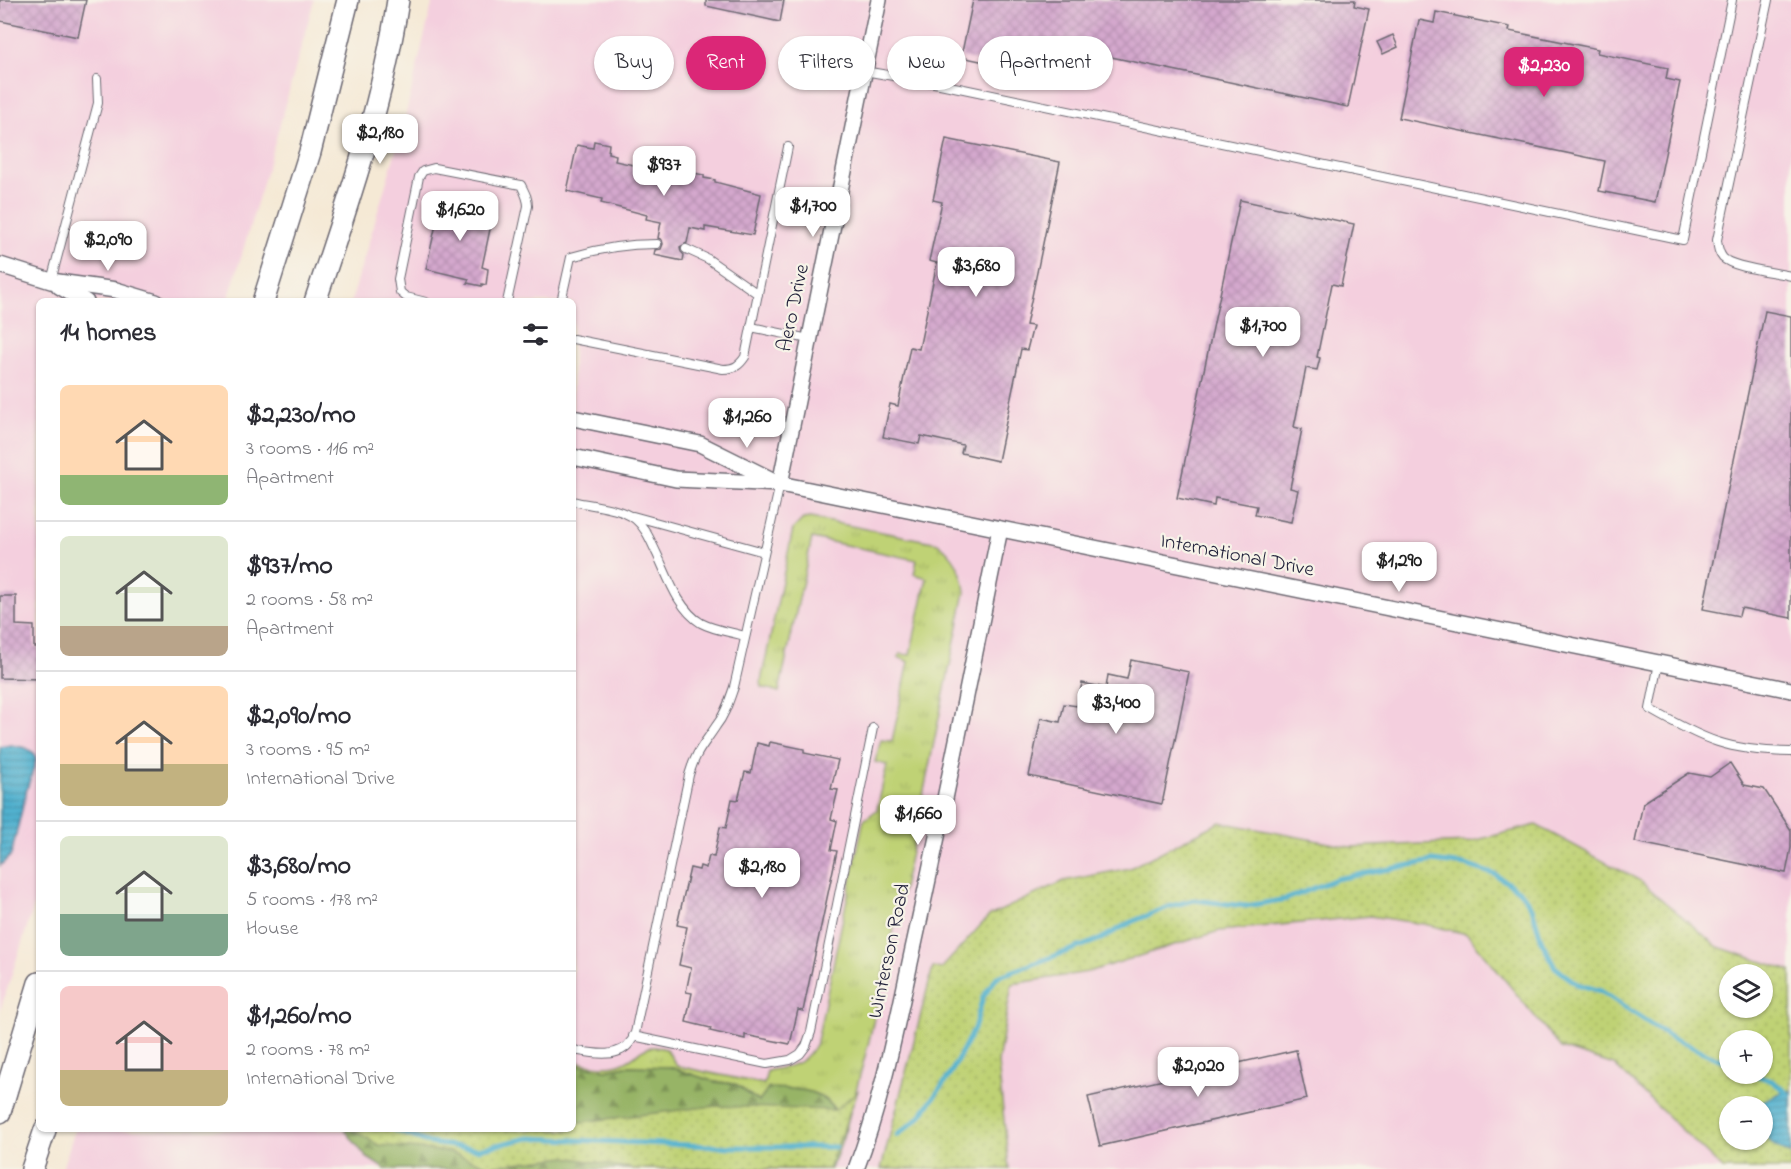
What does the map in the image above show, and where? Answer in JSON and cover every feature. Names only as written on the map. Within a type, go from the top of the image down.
[{"type":"main road","points":[[264,298],[310,152],[348,0]]},
{"type":"main road","points":[[316,298],[356,178],[376,103],[398,0]]},
{"type":"main road","points":[[0,1112],[36,993]]},
{"type":"main road","points":[[32,1169],[44,1132]]},
{"type":"street","name":"Aero Drive","points":[[871,36],[879,0]]},
{"type":"street","name":"Aero Drive","points":[[780,484],[860,90]]},
{"type":"street","points":[[0,265],[51,281],[116,290],[143,298]]},
{"type":"street","points":[[51,281],[79,298]]},
{"type":"street","name":"International Drive","points":[[576,419],[700,444],[780,484]]},
{"type":"street","name":"International Drive","points":[[576,458],[675,479],[780,484],[1791,690]]},
{"type":"street","name":"Winterson Road","points":[[856,1169],[880,1092],[895,1030],[1000,529]]},
{"type":"lane","points":[[875,73],[940,84],[1683,240],[1732,0]]},
{"type":"lane","points":[[1768,0],[1717,240],[1718,251],[1725,260],[1737,265],[1791,276]]},
{"type":"lane","points":[[51,281],[98,103],[97,79]]},
{"type":"lane","points":[[576,340],[723,369],[732,369],[740,365],[745,357],[788,147]]},
{"type":"lane","points":[[410,298],[400,292],[398,279],[419,177],[423,171],[434,168],[521,185],[524,190],[528,198],[528,206],[508,298]]},
{"type":"lane","points":[[562,298],[571,257],[603,248],[631,244],[657,244]]},
{"type":"lane","points":[[686,249],[708,259],[758,294]]},
{"type":"lane","points":[[751,327],[809,339]]},
{"type":"lane","points":[[576,1050],[613,1053],[624,1049],[633,1036],[694,756],[726,711],[734,687],[780,484]]},
{"type":"lane","points":[[576,502],[764,552]]},
{"type":"lane","points":[[623,513],[633,518],[650,538],[681,603],[693,617],[703,624],[745,636]]},
{"type":"lane","points":[[1659,663],[1650,709],[1711,742],[1760,752],[1791,752]]},
{"type":"lane","points":[[633,1036],[767,1064],[790,1060],[800,1054],[811,1032],[873,728]]},
{"type":"shaded area","points":[[0,0],[314,0],[229,298],[36,298],[36,899],[0,1011]]},
{"type":"shaded area","points":[[433,0],[1791,0],[1791,971],[1718,947],[1639,880],[1536,825],[1469,842],[1350,847],[1220,822],[1130,868],[1064,881],[989,916],[941,969],[933,968],[881,1169],[828,1169],[857,1092],[576,1123],[576,298],[352,298],[402,130]]},
{"type":"shaded area","points":[[1370,916],[1424,924],[1467,934],[1561,1048],[1614,1065],[1723,1169],[1009,1169],[998,1062],[1011,984],[1088,972],[1219,931]]},
{"type":"shaded area","points":[[74,1132],[367,1132],[634,1169],[62,1169]]},
{"type":"green space","points":[[810,518],[938,543],[957,564],[965,592],[914,839],[869,1041],[845,1132],[831,1104],[811,1092],[768,1088],[760,1102],[735,1084],[715,1082],[670,1067],[626,1066],[606,1070],[576,1065],[576,1062],[596,1066],[613,1065],[626,1061],[651,1047],[658,1047],[666,1049],[677,1066],[764,1084],[767,1071],[796,1064],[807,1056],[817,1041],[863,823],[877,810],[887,765],[875,762],[881,740],[892,741],[909,662],[898,657],[900,654],[910,655],[927,578],[914,574],[917,560],[812,538],[779,692],[762,687],[761,681],[793,529],[803,519]]},
{"type":"green space","points":[[1220,822],[1350,847],[1469,842],[1536,825],[1639,880],[1718,947],[1770,964],[1719,964],[1719,1018],[1773,1018],[1773,965],[1791,971],[1791,1169],[1723,1169],[1614,1065],[1561,1048],[1467,934],[1424,924],[1370,916],[1219,931],[1088,972],[1012,984],[998,1062],[1009,1169],[881,1169],[933,967],[941,969],[989,916],[1064,881],[1130,868]]},
{"type":"green space","points":[[576,1065],[606,1070],[626,1066],[670,1067],[715,1082],[735,1084],[759,1102],[768,1088],[797,1089],[814,1093],[829,1103],[841,1119],[844,1130],[831,1169],[385,1169],[366,1157],[347,1132],[576,1132]]},
{"type":"green space","points":[[858,1091],[828,1169],[634,1169],[566,1157],[489,1166],[450,1152],[378,1145],[356,1132],[576,1132],[576,1123],[714,1106],[835,1110]]},
{"type":"water","points":[[11,745],[26,748],[34,753],[36,761],[11,855],[0,866],[0,747]]},
{"type":"water","points":[[1791,1091],[1791,1155],[1773,1144],[1773,1096]]},
{"type":"building","points":[[0,0],[86,0],[78,37],[0,21]]},
{"type":"building","points":[[706,0],[784,0],[780,22],[706,6]]},
{"type":"building","points":[[973,0],[1355,0],[1354,6],[1369,9],[1348,107],[1113,57],[1113,36],[978,36],[978,61],[966,58],[965,36]]},
{"type":"building","points":[[1436,12],[1510,27],[1509,31],[1598,49],[1597,53],[1668,68],[1666,79],[1680,82],[1655,202],[1599,191],[1605,161],[1399,118],[1419,20],[1434,23]]},
{"type":"building","points":[[1393,35],[1398,47],[1383,54],[1377,42]]},
{"type":"building","points":[[946,139],[1060,162],[1026,325],[1033,326],[1027,350],[1021,349],[998,461],[961,453],[963,445],[921,436],[919,444],[883,437],[890,404],[898,406],[910,347],[919,349],[937,263],[929,261],[942,202],[933,200]]},
{"type":"building","points":[[594,141],[609,144],[608,153],[616,155],[615,161],[656,170],[657,168],[668,170],[669,168],[704,175],[704,178],[715,180],[715,182],[761,194],[753,235],[705,227],[705,231],[690,228],[687,243],[680,247],[684,255],[683,261],[654,255],[655,250],[661,249],[663,244],[658,238],[661,222],[646,219],[647,215],[601,203],[602,199],[567,191],[577,145],[593,148]]},
{"type":"building","points":[[441,199],[458,201],[457,208],[493,215],[482,267],[488,269],[486,285],[467,283],[469,279],[426,269],[437,220],[430,218],[432,205],[440,206]]},
{"type":"building","points":[[1240,200],[1354,224],[1341,286],[1332,284],[1317,357],[1320,358],[1317,370],[1306,368],[1294,427],[1302,429],[1290,488],[1298,490],[1291,522],[1255,515],[1257,506],[1215,498],[1214,506],[1177,498]]},
{"type":"building","points":[[1765,311],[1791,316],[1791,618],[1741,608],[1739,616],[1703,609]]},
{"type":"building","points":[[0,596],[16,596],[16,625],[34,626],[36,679],[0,678]]},
{"type":"building","points":[[1131,660],[1189,672],[1162,804],[1029,776],[1041,718],[1060,722],[1064,704],[1077,706],[1082,683],[1106,688],[1108,675],[1127,679]]},
{"type":"building","points":[[770,742],[804,749],[804,753],[838,760],[831,789],[838,790],[831,819],[837,821],[831,850],[837,851],[803,1011],[798,1010],[790,1044],[745,1035],[745,1039],[710,1031],[711,1028],[686,1022],[692,993],[686,992],[691,968],[679,965],[687,927],[677,925],[690,868],[699,870],[700,866],[706,868],[709,856],[714,857],[720,827],[726,828],[732,799],[738,800],[745,772],[751,773],[757,743],[769,746]]},
{"type":"building","points":[[1730,763],[1744,785],[1764,789],[1791,830],[1791,848],[1786,873],[1635,842],[1643,803],[1689,773],[1710,777]]},
{"type":"building","points":[[1296,1050],[1307,1099],[1100,1146],[1088,1097]]},
{"type":"waterway","points":[[897,1135],[919,1118],[949,1076],[974,1029],[983,997],[997,977],[1101,939],[1131,922],[1171,906],[1194,900],[1246,906],[1287,899],[1336,879],[1432,861],[1466,865],[1496,875],[1521,892],[1532,908],[1542,942],[1555,967],[1577,984],[1601,991],[1670,1037],[1719,1059]]},
{"type":"waterway","points":[[1773,1082],[1785,1091]]},
{"type":"waterway","points":[[400,1132],[430,1143],[478,1149],[529,1138],[734,1147],[836,1147]]}]
